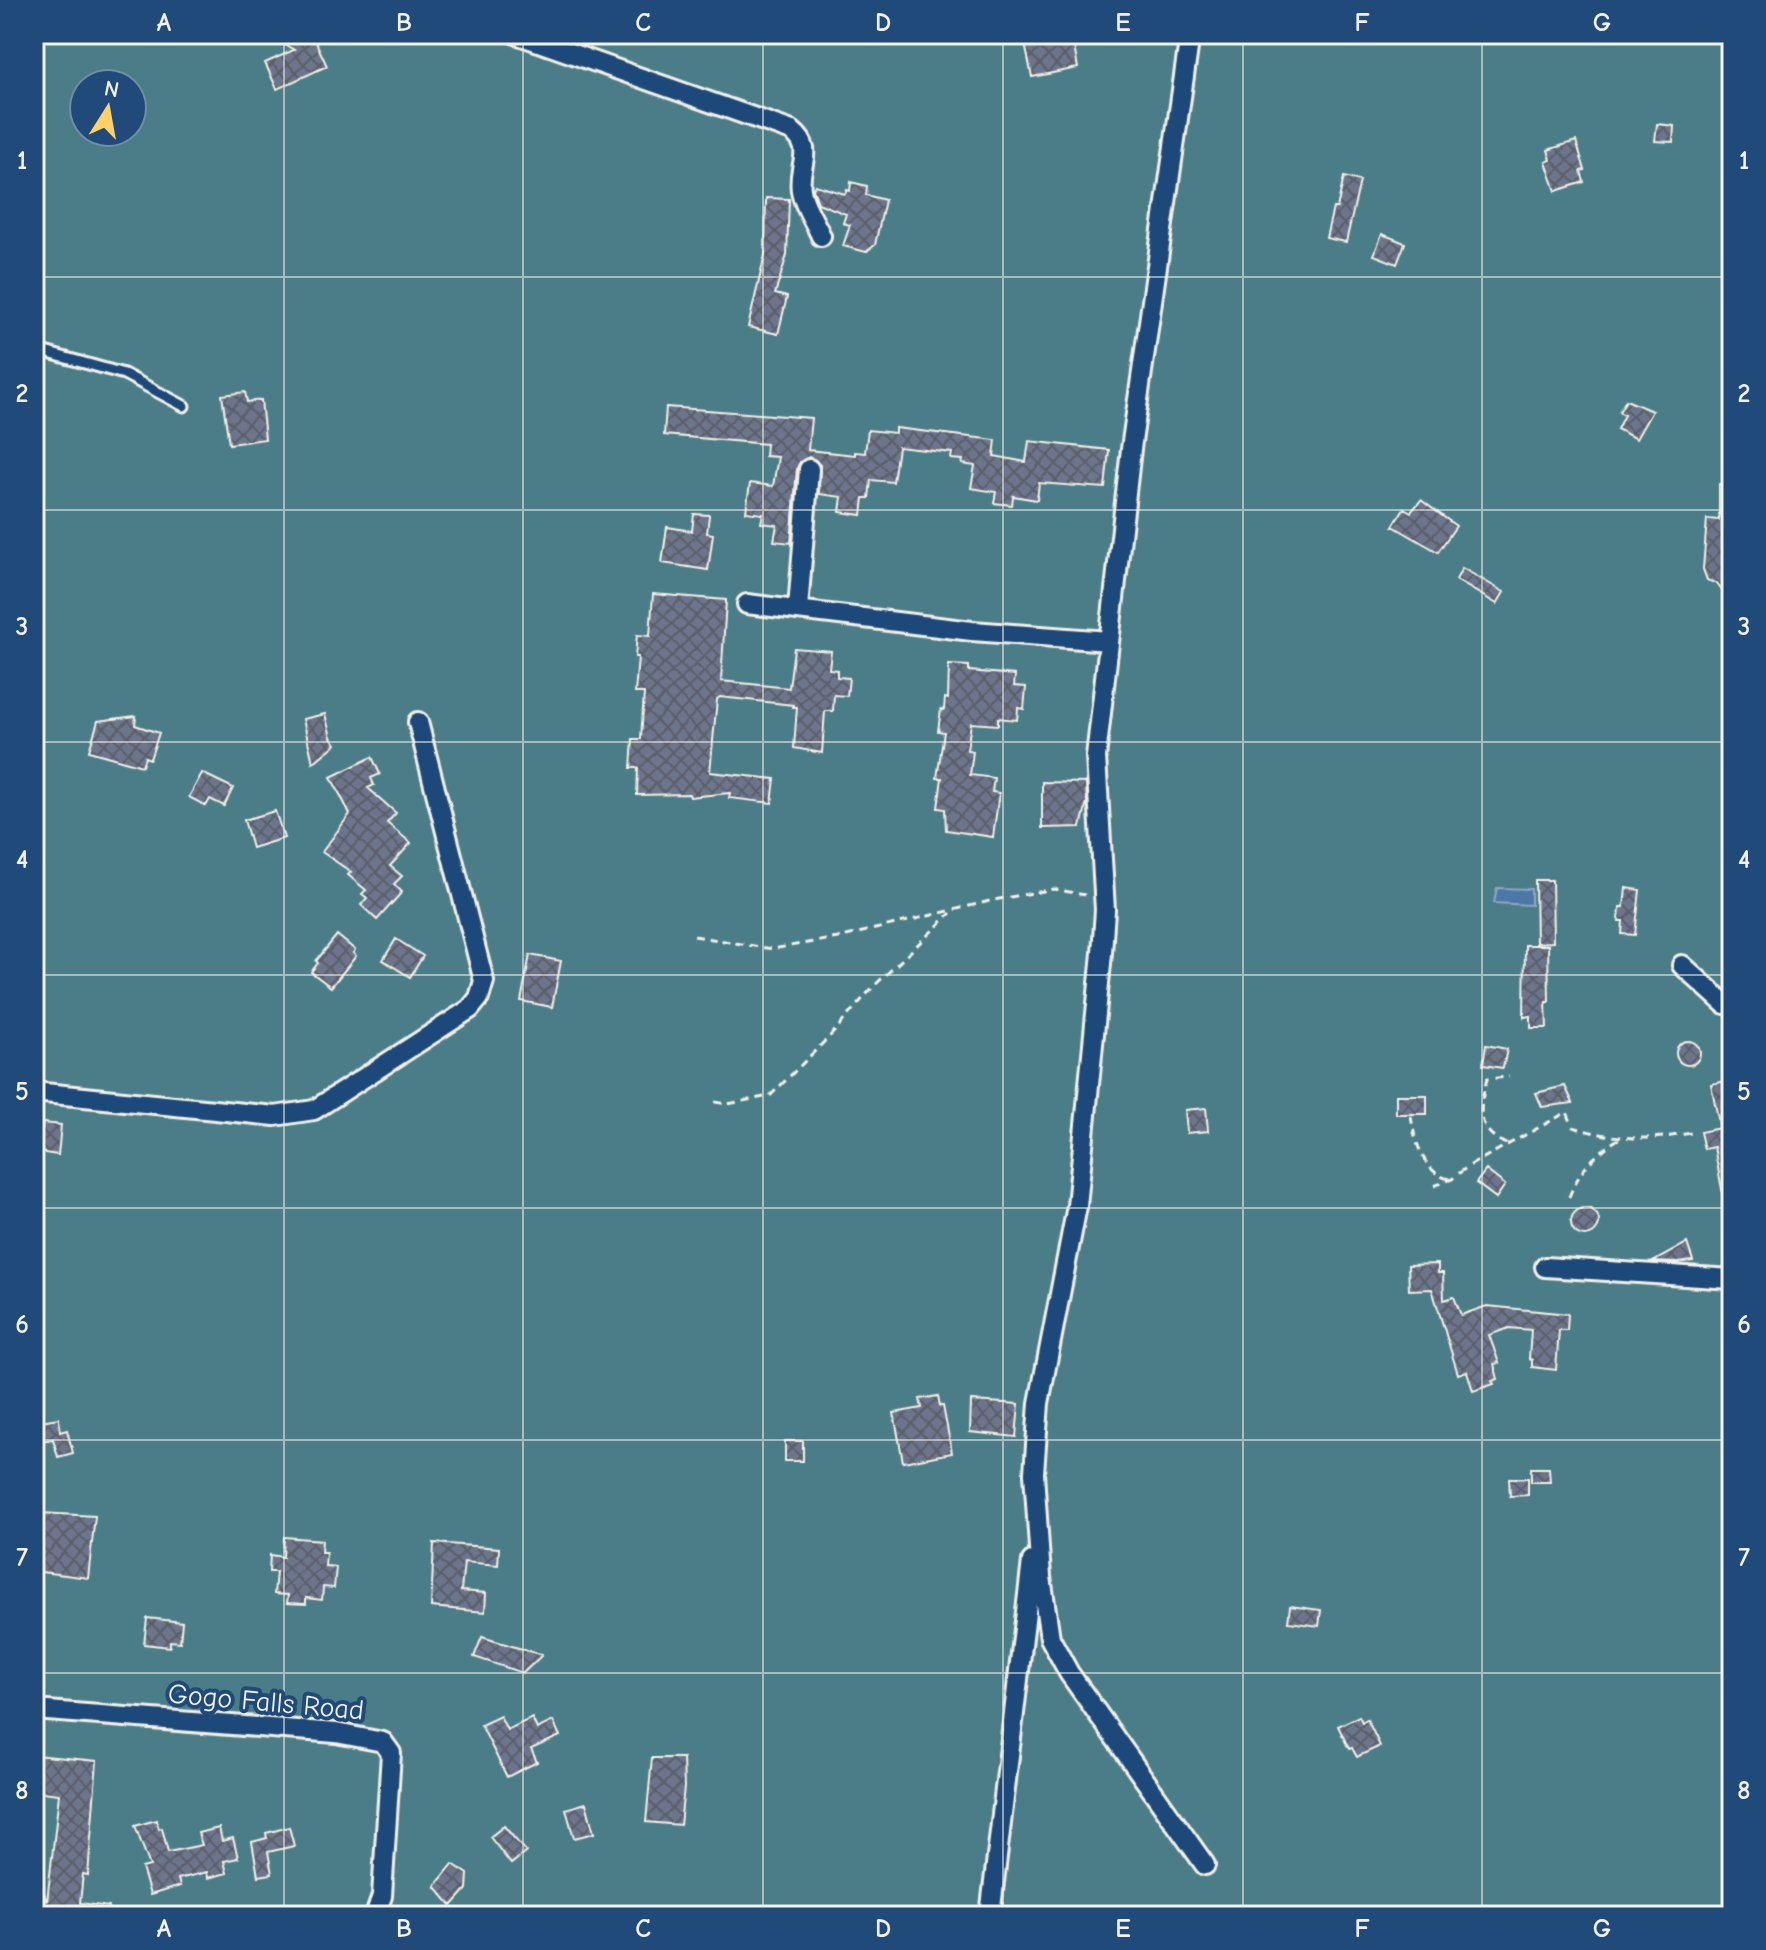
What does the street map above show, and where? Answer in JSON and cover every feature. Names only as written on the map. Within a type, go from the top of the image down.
[{"type":"street","points":[[516,34],[792,131],[802,139],[806,150],[800,174],[801,193],[821,236]]},
{"type":"street","points":[[1190,34],[1131,449],[1096,757],[1104,899],[1102,953],[1077,1206],[1039,1403],[1034,1473],[1041,1577],[1050,1638],[1058,1655],[1205,1865]]},
{"type":"street","points":[[798,609],[809,469]]},
{"type":"street","points":[[747,604],[972,631],[1109,641]]},
{"type":"street","points":[[34,1092],[214,1111],[295,1115],[314,1110],[470,1009],[479,998],[484,981],[418,722]]},
{"type":"street","points":[[1682,965],[1725,1004],[1732,1002]]},
{"type":"street","points":[[1545,1267],[1732,1279]]},
{"type":"street","points":[[990,1916],[1037,1518]]},
{"type":"street","name":"Gogo Falls Road","points":[[34,1710],[336,1733],[383,1742],[391,1753],[382,1896],[375,1916]]},
{"type":"lane","points":[[34,349],[124,374],[184,406]]},
{"type":"path","points":[[694,936],[772,949],[838,938],[1054,889],[1104,899]]},
{"type":"path","points":[[715,1102],[727,1104],[770,1096],[832,1034],[873,987],[954,911]]},
{"type":"path","points":[[1507,1145],[1491,1137],[1484,1125],[1480,1104],[1487,1079],[1509,1077]]},
{"type":"path","points":[[1434,1186],[1452,1179],[1467,1167],[1567,1112],[1573,1127],[1608,1137],[1658,1139],[1691,1133]]},
{"type":"path","points":[[1411,1116],[1413,1135],[1422,1158],[1445,1178],[1452,1179]]},
{"type":"path","points":[[1569,1197],[1576,1179],[1599,1152],[1621,1138]]},
{"type":"green space","points":[[34,34],[1732,34],[1732,1916],[34,1916]]},
{"type":"water","points":[[1497,888],[1531,889],[1531,905],[1494,903]]},
{"type":"building","points":[[266,34],[312,34],[327,66],[277,89],[265,63],[294,50]]},
{"type":"building","points":[[1023,34],[1072,36],[1078,68],[1032,77]]},
{"type":"building","points":[[1657,124],[1674,126],[1673,142],[1655,141]]},
{"type":"building","points":[[1576,141],[1585,170],[1581,171],[1584,182],[1556,191],[1546,162],[1551,160],[1548,150]]},
{"type":"building","points":[[1344,177],[1360,181],[1346,242],[1326,238]]},
{"type":"building","points":[[851,182],[867,186],[866,195],[885,200],[875,245],[866,252],[843,246],[850,225],[843,223],[846,214],[818,203],[813,189],[815,185],[845,194],[847,190],[850,191]]},
{"type":"building","points":[[766,198],[789,199],[787,255],[775,294],[787,297],[778,334],[748,327],[765,255]]},
{"type":"building","points":[[1382,234],[1405,243],[1397,264],[1374,255]]},
{"type":"building","points":[[245,392],[247,402],[261,400],[265,439],[229,444],[222,395]]},
{"type":"building","points":[[1626,400],[1652,411],[1636,439],[1617,429],[1624,415],[1619,412]]},
{"type":"building","points":[[666,407],[811,418],[808,450],[855,455],[855,452],[865,453],[868,430],[895,433],[895,428],[996,440],[994,456],[1026,462],[1029,441],[1109,450],[1105,488],[1039,483],[1037,500],[1013,496],[1012,505],[994,503],[996,492],[971,488],[975,466],[951,459],[952,453],[898,447],[893,482],[871,480],[869,498],[864,498],[862,515],[840,512],[842,497],[819,494],[820,465],[809,457],[797,468],[791,543],[774,541],[777,525],[761,523],[763,514],[746,512],[750,483],[773,486],[778,457],[765,456],[766,444],[664,435]]},
{"type":"building","points":[[1719,484],[1732,484],[1732,604],[1717,584],[1707,580],[1703,569],[1707,519],[1719,520]]},
{"type":"building","points":[[1421,500],[1456,526],[1438,552],[1393,526],[1404,508],[1411,512]]},
{"type":"building","points":[[694,514],[709,515],[707,533],[713,534],[708,570],[662,563],[667,527],[692,531]]},
{"type":"building","points":[[1462,568],[1504,592],[1497,604],[1456,580]]},
{"type":"building","points":[[653,594],[726,600],[721,681],[789,688],[794,648],[831,651],[829,669],[837,670],[837,677],[849,678],[847,696],[834,695],[833,711],[825,711],[822,753],[794,748],[797,707],[717,699],[710,772],[775,779],[772,803],[729,798],[730,793],[690,797],[689,794],[637,795],[638,768],[631,768],[633,739],[641,739],[644,693],[635,693],[638,657],[635,657],[637,635],[650,636]]},
{"type":"building","points":[[949,665],[969,666],[969,671],[1015,675],[1014,686],[1026,687],[1024,709],[1018,708],[1017,720],[998,718],[998,725],[971,723],[967,750],[973,751],[970,775],[994,778],[992,792],[999,793],[993,837],[946,830],[945,809],[938,808],[942,778],[937,778],[944,732],[938,731],[941,709],[944,710],[945,698],[948,699]]},
{"type":"building","points":[[325,714],[336,744],[313,763],[303,719]]},
{"type":"building","points":[[136,716],[135,725],[159,733],[150,759],[145,757],[142,766],[89,751],[98,721]]},
{"type":"building","points":[[372,757],[380,774],[371,778],[374,785],[368,788],[396,813],[387,823],[411,843],[390,866],[402,876],[394,884],[402,892],[377,920],[361,905],[367,898],[362,894],[366,890],[348,875],[351,872],[322,852],[350,814],[331,777]]},
{"type":"building","points":[[202,773],[233,788],[224,806],[210,799],[206,806],[189,797]]},
{"type":"building","points":[[1042,782],[1086,783],[1087,802],[1081,827],[1042,828]]},
{"type":"building","points":[[275,811],[284,838],[252,848],[244,820]]},
{"type":"building","points":[[1535,880],[1552,880],[1553,942],[1536,943]]},
{"type":"building","points":[[1626,888],[1640,890],[1635,935],[1622,934],[1623,921],[1619,921]]},
{"type":"building","points":[[337,935],[355,950],[353,953],[356,956],[331,987],[311,972]]},
{"type":"building","points":[[396,939],[423,956],[410,977],[383,960]]},
{"type":"building","points":[[1525,945],[1548,945],[1547,1028],[1531,1028],[1531,1016],[1524,1017]]},
{"type":"building","points":[[530,955],[561,961],[552,1007],[521,1001]]},
{"type":"building","points":[[1688,1041],[1697,1044],[1700,1053],[1697,1062],[1688,1065],[1679,1062],[1676,1053],[1679,1044]]},
{"type":"building","points":[[1486,1045],[1507,1049],[1503,1068],[1483,1065]]},
{"type":"building","points":[[1732,1080],[1732,1204],[1725,1205],[1714,1147],[1704,1149],[1700,1132],[1720,1128],[1711,1084]]},
{"type":"building","points":[[1565,1086],[1573,1103],[1542,1107],[1536,1093]]},
{"type":"building","points":[[1396,1095],[1427,1095],[1427,1114],[1396,1114]]},
{"type":"building","points":[[1206,1108],[1208,1131],[1187,1133],[1185,1110]]},
{"type":"building","points":[[43,1123],[61,1125],[58,1155],[38,1152]]},
{"type":"building","points":[[1486,1170],[1505,1185],[1496,1198],[1476,1183]]},
{"type":"building","points":[[1585,1208],[1595,1212],[1599,1222],[1595,1232],[1585,1236],[1575,1232],[1571,1222],[1575,1212]]},
{"type":"building","points":[[1687,1243],[1693,1261],[1653,1262]]},
{"type":"building","points":[[1438,1264],[1438,1273],[1443,1273],[1444,1300],[1454,1297],[1461,1315],[1487,1306],[1568,1314],[1567,1330],[1559,1330],[1556,1370],[1532,1367],[1532,1360],[1529,1359],[1531,1330],[1509,1328],[1489,1335],[1499,1363],[1494,1364],[1498,1379],[1492,1381],[1494,1384],[1473,1391],[1467,1371],[1458,1374],[1432,1289],[1409,1290],[1408,1265]]},
{"type":"building","points":[[938,1396],[940,1406],[943,1406],[952,1453],[903,1462],[894,1413],[922,1408],[920,1399]]},
{"type":"building","points":[[971,1401],[1019,1404],[1016,1437],[970,1432]]},
{"type":"building","points":[[59,1418],[60,1432],[67,1430],[73,1453],[58,1457],[53,1439],[34,1442],[34,1422]]},
{"type":"building","points":[[785,1441],[803,1441],[803,1461],[785,1461]]},
{"type":"building","points":[[1531,1468],[1549,1468],[1550,1482],[1531,1482]]},
{"type":"building","points":[[1509,1478],[1528,1478],[1528,1495],[1510,1496]]},
{"type":"building","points":[[40,1513],[95,1516],[88,1578],[34,1571],[34,1535],[38,1535]]},
{"type":"building","points":[[284,1537],[322,1540],[321,1552],[326,1552],[325,1566],[336,1567],[334,1588],[323,1587],[322,1600],[306,1598],[306,1604],[287,1603],[288,1595],[274,1594],[276,1572],[269,1572],[270,1555],[283,1557]]},
{"type":"building","points":[[434,1543],[499,1548],[498,1565],[464,1562],[461,1591],[486,1593],[485,1612],[431,1607]]},
{"type":"building","points":[[1290,1606],[1321,1610],[1319,1626],[1288,1622]]},
{"type":"building","points":[[147,1618],[182,1622],[180,1642],[170,1641],[170,1647],[144,1644]]},
{"type":"building","points":[[482,1637],[542,1655],[523,1673],[474,1657]]},
{"type":"building","points":[[500,1716],[507,1730],[532,1718],[537,1729],[553,1721],[560,1736],[531,1749],[537,1762],[507,1777],[481,1725]]},
{"type":"building","points":[[1359,1716],[1362,1722],[1367,1719],[1380,1746],[1357,1757],[1352,1748],[1349,1749],[1338,1726]]},
{"type":"building","points":[[34,1755],[97,1761],[88,1875],[83,1874],[80,1903],[109,1907],[108,1916],[34,1914],[37,1873],[47,1902],[59,1794],[34,1791]]},
{"type":"building","points":[[652,1758],[683,1758],[680,1825],[646,1822]]},
{"type":"building","points":[[586,1803],[594,1833],[574,1838],[566,1809]]},
{"type":"building","points":[[156,1820],[159,1829],[162,1828],[168,1852],[202,1845],[198,1833],[219,1828],[222,1841],[233,1838],[238,1858],[224,1861],[227,1873],[208,1878],[207,1872],[178,1879],[180,1886],[150,1895],[142,1868],[150,1866],[135,1826]]},
{"type":"building","points":[[504,1826],[526,1852],[511,1864],[490,1837]]},
{"type":"building","points":[[289,1827],[294,1846],[268,1852],[272,1874],[258,1876],[252,1842],[267,1838],[266,1833]]},
{"type":"building","points":[[453,1864],[468,1874],[467,1889],[452,1906],[435,1886]]}]
